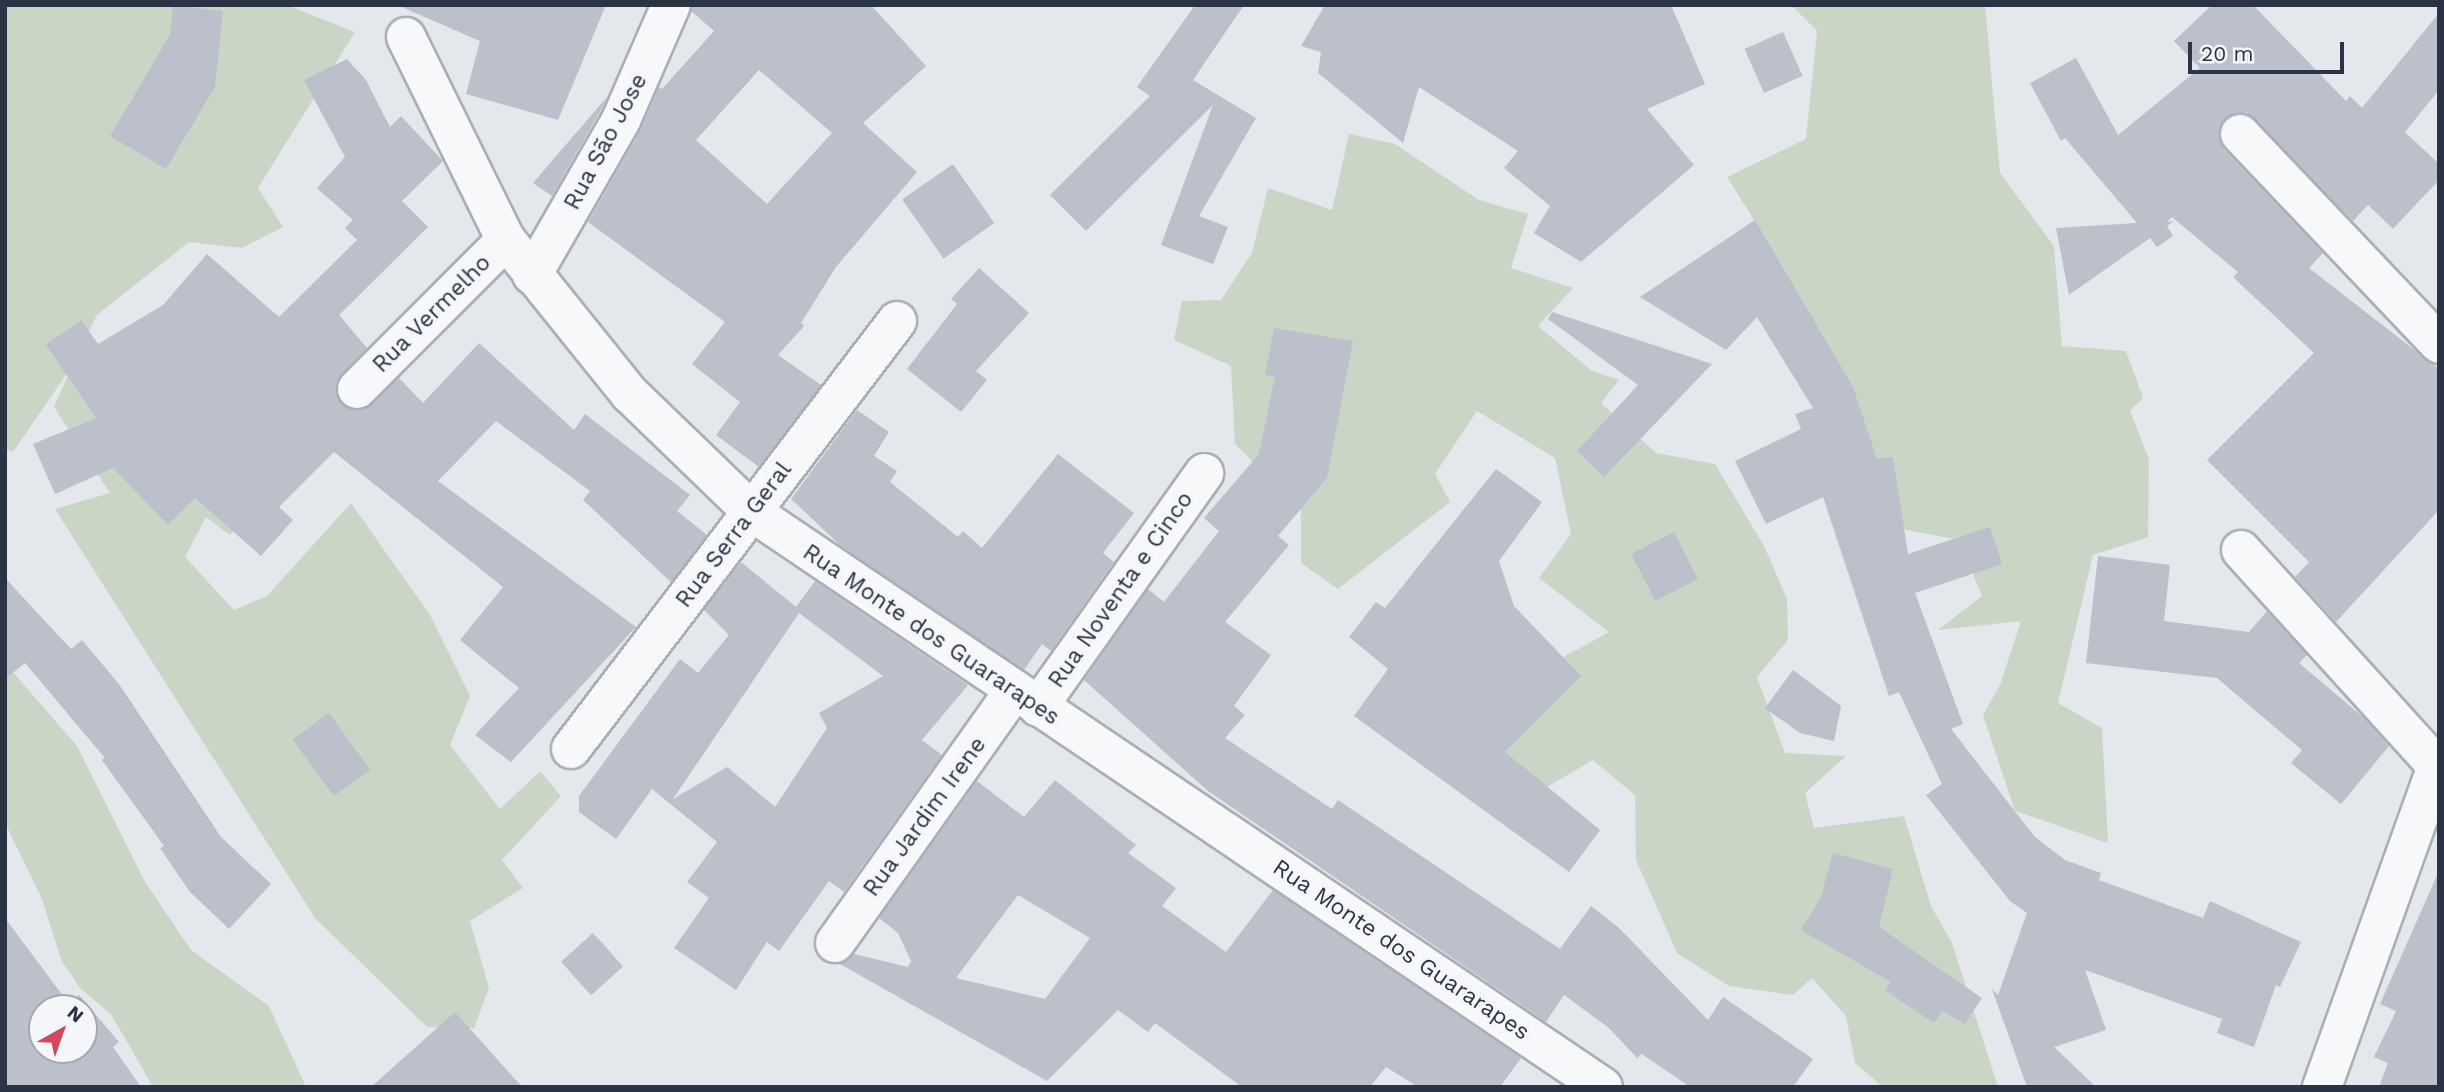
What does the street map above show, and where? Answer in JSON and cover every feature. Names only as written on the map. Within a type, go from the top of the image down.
[{"type":"street","name":"Rua São Jose","points":[[532,275],[621,120],[671,5]]},
{"type":"street","name":"Rua Monte dos Guararapes","points":[[406,37],[506,240],[630,394],[752,512],[1603,1087]]},
{"type":"street","points":[[2240,134],[2439,344]]},
{"type":"street","name":"Rua Vermelho","points":[[357,389],[506,240]]},
{"type":"street","name":"Rua Serra Geral","points":[[571,749],[897,321]]},
{"type":"street","name":"Rua Noventa e Cinco","points":[[1027,699],[1204,473]]},
{"type":"street","points":[[2241,550],[2438,763],[2322,1087]]},
{"type":"street","name":"Rua Jardim Irene","points":[[835,943],[1027,699]]},
{"type":"green space","points":[[5,5],[287,5],[355,32],[258,188],[283,227],[242,248],[189,242],[97,315],[74,361],[252,505],[230,535],[206,517],[185,557],[234,610],[267,596],[351,503],[430,615],[470,696],[450,745],[500,809],[540,771],[561,796],[502,860],[523,888],[470,921],[489,988],[474,1028],[427,1027],[315,918],[55,509],[110,493],[54,407],[72,366],[13,452],[5,450]]},
{"type":"green space","points":[[1791,5],[1985,5],[2000,173],[2054,246],[2062,346],[2126,351],[2143,398],[2130,411],[2149,459],[2148,537],[2093,555],[2058,703],[2102,728],[2108,843],[2015,811],[1983,715],[2000,685],[2021,621],[1938,630],[1982,596],[1959,540],[1897,528],[1756,223],[1727,177],[1806,139],[1817,31]]},
{"type":"green space","points":[[1349,134],[1395,144],[1479,200],[1528,214],[1511,268],[1573,288],[1538,326],[1592,371],[1619,380],[1601,403],[1656,453],[1715,464],[1764,546],[1787,599],[1788,640],[1757,677],[1785,753],[1846,756],[1805,793],[1814,828],[1904,816],[1931,906],[1952,943],[1998,1087],[1883,1087],[1855,1063],[1846,1016],[1812,978],[1793,995],[1729,986],[1677,953],[1636,860],[1635,795],[1593,760],[1540,791],[1501,798],[1507,744],[1535,673],[1609,632],[1539,578],[1571,534],[1555,458],[1477,411],[1435,474],[1450,502],[1338,589],[1301,563],[1301,510],[1235,444],[1231,366],[1174,340],[1182,301],[1221,300],[1252,253],[1268,188],[1332,210]]},
{"type":"green space","points":[[5,663],[77,746],[145,882],[191,950],[269,1006],[306,1087],[153,1087],[111,1014],[98,1003],[98,994],[87,994],[81,989],[62,962],[42,899],[5,823]]},
{"type":"building","points":[[173,5],[223,11],[215,87],[166,169],[110,136],[170,35]]},
{"type":"building","points":[[397,5],[606,5],[558,120],[466,94],[480,41]]},
{"type":"building","points":[[692,5],[871,5],[926,66],[863,123],[917,172],[836,267],[801,323],[804,326],[778,355],[821,385],[759,467],[716,435],[740,402],[692,364],[725,322],[588,222],[640,131],[659,87],[662,89],[714,31],[691,11]],"holes":[[[759,70],[832,133],[767,204],[696,140]]]},
{"type":"building","points":[[1195,5],[1244,5],[1193,80],[1256,118],[1199,216],[1228,227],[1213,264],[1161,245],[1213,105],[1086,231],[1050,195],[1150,96],[1137,87]]},
{"type":"building","points":[[1325,5],[1671,5],[1705,84],[1647,109],[1694,165],[1581,262],[1534,233],[1550,206],[1504,168],[1518,151],[1419,87],[1403,143],[1318,73],[1321,52],[1301,46]]},
{"type":"building","points":[[2212,5],[2253,5],[2346,101],[2350,96],[2362,108],[2439,13],[2439,90],[2405,132],[2439,164],[2439,180],[2393,229],[2368,205],[2353,221],[2247,113],[2234,113],[2219,128],[2224,149],[2323,253],[2309,268],[2439,369],[2439,510],[2336,622],[2295,577],[2309,562],[2207,460],[2314,353],[2233,277],[2238,272],[2172,217],[2167,222],[2174,221],[2167,226],[2173,236],[2157,247],[2150,238],[2069,295],[2056,228],[2137,223],[2065,138],[2061,141],[2030,83],[2076,58],[2118,135],[2200,68],[2174,41]]},
{"type":"building","points":[[1783,32],[1803,76],[1764,93],[1745,49]]},
{"type":"building","points":[[347,59],[366,80],[390,127],[401,116],[443,161],[402,201],[428,227],[339,315],[367,348],[336,383],[341,404],[363,410],[399,378],[423,403],[479,343],[574,430],[585,414],[690,495],[677,511],[707,535],[671,582],[583,500],[590,491],[496,421],[438,481],[636,627],[511,762],[475,735],[519,688],[460,640],[503,587],[334,452],[279,507],[293,520],[261,556],[195,498],[168,525],[113,468],[55,494],[33,444],[96,418],[46,345],[81,320],[98,344],[163,305],[207,254],[279,317],[357,240],[345,228],[353,220],[317,188],[345,157],[304,80]]},
{"type":"building","points":[[607,97],[552,196],[533,183]]},
{"type":"building","points":[[953,164],[994,223],[944,259],[902,200]]},
{"type":"building","points":[[1755,220],[1853,387],[1877,459],[1893,457],[1908,554],[1990,527],[2002,564],[1915,593],[1963,724],[1951,729],[2035,837],[2065,860],[2101,873],[2099,880],[2203,918],[2210,901],[2301,942],[2280,987],[2276,985],[2254,1047],[2217,1033],[2222,1019],[2085,970],[2106,1030],[2054,1047],[2096,1087],[2027,1087],[1992,989],[1998,995],[2027,913],[2010,901],[1926,795],[1942,784],[1899,692],[1889,696],[1823,497],[1766,524],[1735,461],[1801,429],[1795,414],[1813,408],[1757,317],[1726,350],[1640,297]]},
{"type":"building","points":[[979,268],[1029,313],[976,371],[987,380],[961,412],[907,369],[957,304],[951,299]]},
{"type":"building","points":[[1552,312],[1712,364],[1604,477],[1577,451],[1638,385],[1548,319]]},
{"type":"building","points":[[1274,328],[1353,341],[1327,478],[1278,536],[1289,545],[1225,622],[1271,655],[1234,706],[1245,715],[1225,738],[1332,809],[1338,800],[1560,949],[1591,906],[1619,928],[1708,1020],[1723,997],[1813,1059],[1793,1087],[1690,1087],[1642,1054],[1637,1058],[1609,1028],[1564,995],[1546,1022],[1208,791],[1084,680],[1148,589],[1164,602],[1219,531],[1204,518],[1259,454],[1275,376],[1265,375]]},
{"type":"building","points":[[857,410],[889,432],[874,456],[897,471],[890,482],[958,537],[963,531],[982,548],[1058,454],[1134,513],[1103,553],[1114,562],[1051,651],[1042,644],[1024,670],[841,546],[791,499]]},
{"type":"building","points":[[1496,469],[1542,502],[1499,561],[1514,606],[1581,676],[1505,752],[1600,830],[1569,872],[1354,716],[1388,669],[1349,637],[1376,602],[1385,608]]},
{"type":"building","points":[[1674,532],[1698,579],[1655,601],[1631,554]]},
{"type":"building","points":[[2098,556],[2170,565],[2164,621],[2249,632],[2267,611],[2307,655],[2299,663],[2364,718],[2389,746],[2341,804],[2291,763],[2302,750],[2217,678],[2086,663]]},
{"type":"building","points":[[741,562],[796,607],[815,581],[968,685],[922,740],[942,755],[844,892],[829,881],[779,951],[767,942],[736,990],[674,948],[709,898],[687,882],[717,842],[652,789],[616,839],[579,812],[579,796],[680,659],[698,673],[729,635],[704,610]],"holes":[[[799,613],[883,676],[819,713],[827,728],[775,807],[727,767],[673,799]]]},
{"type":"building","points":[[5,578],[71,649],[82,640],[119,684],[221,837],[271,884],[229,929],[190,892],[160,848],[164,846],[102,760],[105,758],[25,663],[5,679]]},
{"type":"building","points":[[1793,670],[1841,706],[1834,741],[1800,733],[1765,708]]},
{"type":"building","points":[[329,713],[370,770],[334,796],[293,739]]},
{"type":"building","points":[[1055,780],[1136,845],[1128,853],[1176,888],[1162,906],[1226,952],[1273,890],[1521,1058],[1500,1087],[1418,1087],[1386,1067],[1370,1087],[1242,1087],[1155,1023],[1148,1032],[1118,1010],[1047,1081],[840,964],[854,954],[908,967],[911,961],[898,933],[879,918],[977,781],[1024,817]],"holes":[[[1018,895],[1090,938],[1045,999],[956,978]]]},
{"type":"building","points":[[1833,853],[1893,869],[1879,927],[1982,998],[1965,1024],[1942,1011],[1934,1023],[1885,990],[1891,982],[1801,930],[1821,897]]},
{"type":"building","points":[[2439,871],[2439,1087],[2379,1087],[2388,1063],[2374,1057],[2396,1011],[2380,1004]]},
{"type":"building","points":[[5,918],[62,994],[28,994],[28,1064],[98,1064],[98,1017],[119,1042],[113,1047],[141,1087],[5,1087]]},
{"type":"building","points":[[593,933],[623,966],[591,995],[561,962]]},
{"type":"building","points":[[455,1012],[522,1087],[371,1087]]}]
